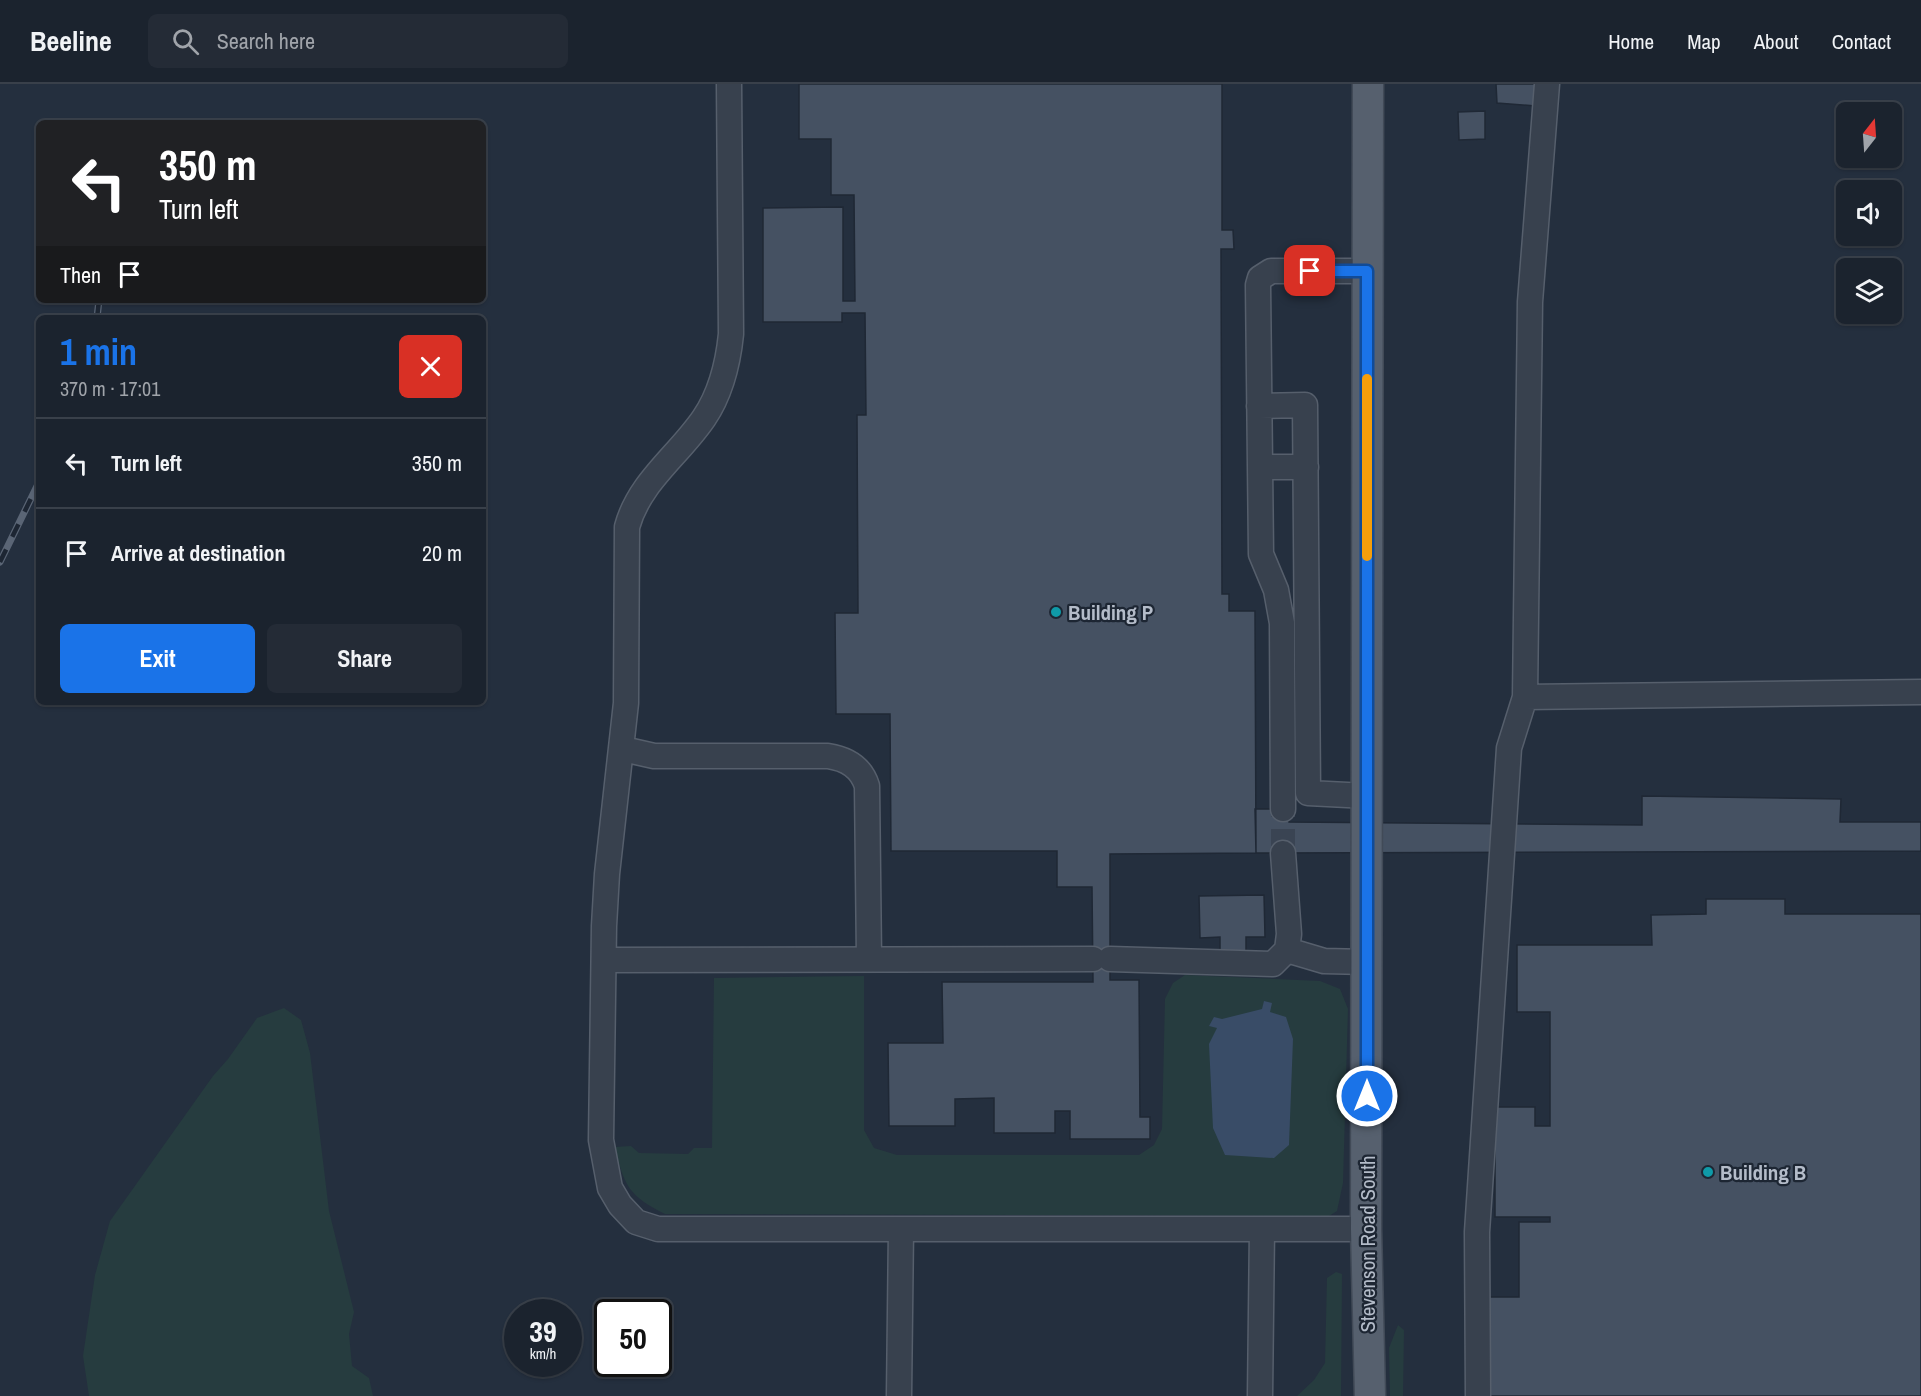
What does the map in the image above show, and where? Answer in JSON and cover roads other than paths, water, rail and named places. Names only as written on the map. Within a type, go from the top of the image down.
[{"type":"main road","name":"Stevenson Road South","points":[[1368,84],[1366,1229],[1370,1396]]},
{"type":"lane","points":[[729,84],[731,334],[729,356],[723,379],[705,417],[651,480],[632,509],[627,527],[626,703],[607,874],[604,960],[601,1140],[610,1188],[620,1205],[636,1222],[658,1228],[1366,1229]]},
{"type":"lane","points":[[1478,1396],[1477,1232],[1509,748],[1524,697],[1530,302],[1547,84]]},
{"type":"lane","points":[[1283,809],[1282,623],[1275,590],[1261,554],[1257,293],[1260,278],[1271,271],[1367,271]]},
{"type":"lane","points":[[1259,406],[1305,405],[1308,794],[1367,796]]},
{"type":"lane","points":[[1260,467],[1306,467]]},
{"type":"lane","points":[[1524,697],[1921,692]]},
{"type":"lane","points":[[622,749],[654,756],[828,756],[843,759],[856,767],[864,775],[867,786],[869,959]]},
{"type":"lane","points":[[604,960],[1101,959],[1273,963],[1287,950],[1288,918],[1283,853]]},
{"type":"lane","points":[[1252,963],[1273,943],[1288,918]]},
{"type":"lane","points":[[1287,950],[1323,961],[1367,962]]},
{"type":"lane","points":[[899,1396],[901,1229]]},
{"type":"lane","points":[[1260,1396],[1262,1229]]},
{"type":"water","points":[[1264,1001],[1272,1003],[1270,1012],[1286,1017],[1293,1039],[1289,1145],[1274,1158],[1225,1155],[1213,1128],[1209,1044],[1217,1028],[1209,1026],[1214,1017],[1222,1019],[1262,1009]]},
{"type":"tunnel","points":[[1283,809],[1283,853]]},
{"type":"railway","points":[[97,315],[99,303]]},
{"type":"railway","points":[[0,562],[36,488]]},
{"type":"place","name":"Building P","points":[[1056,612]]},
{"type":"place","name":"Building B","points":[[1708,1172]]}]
